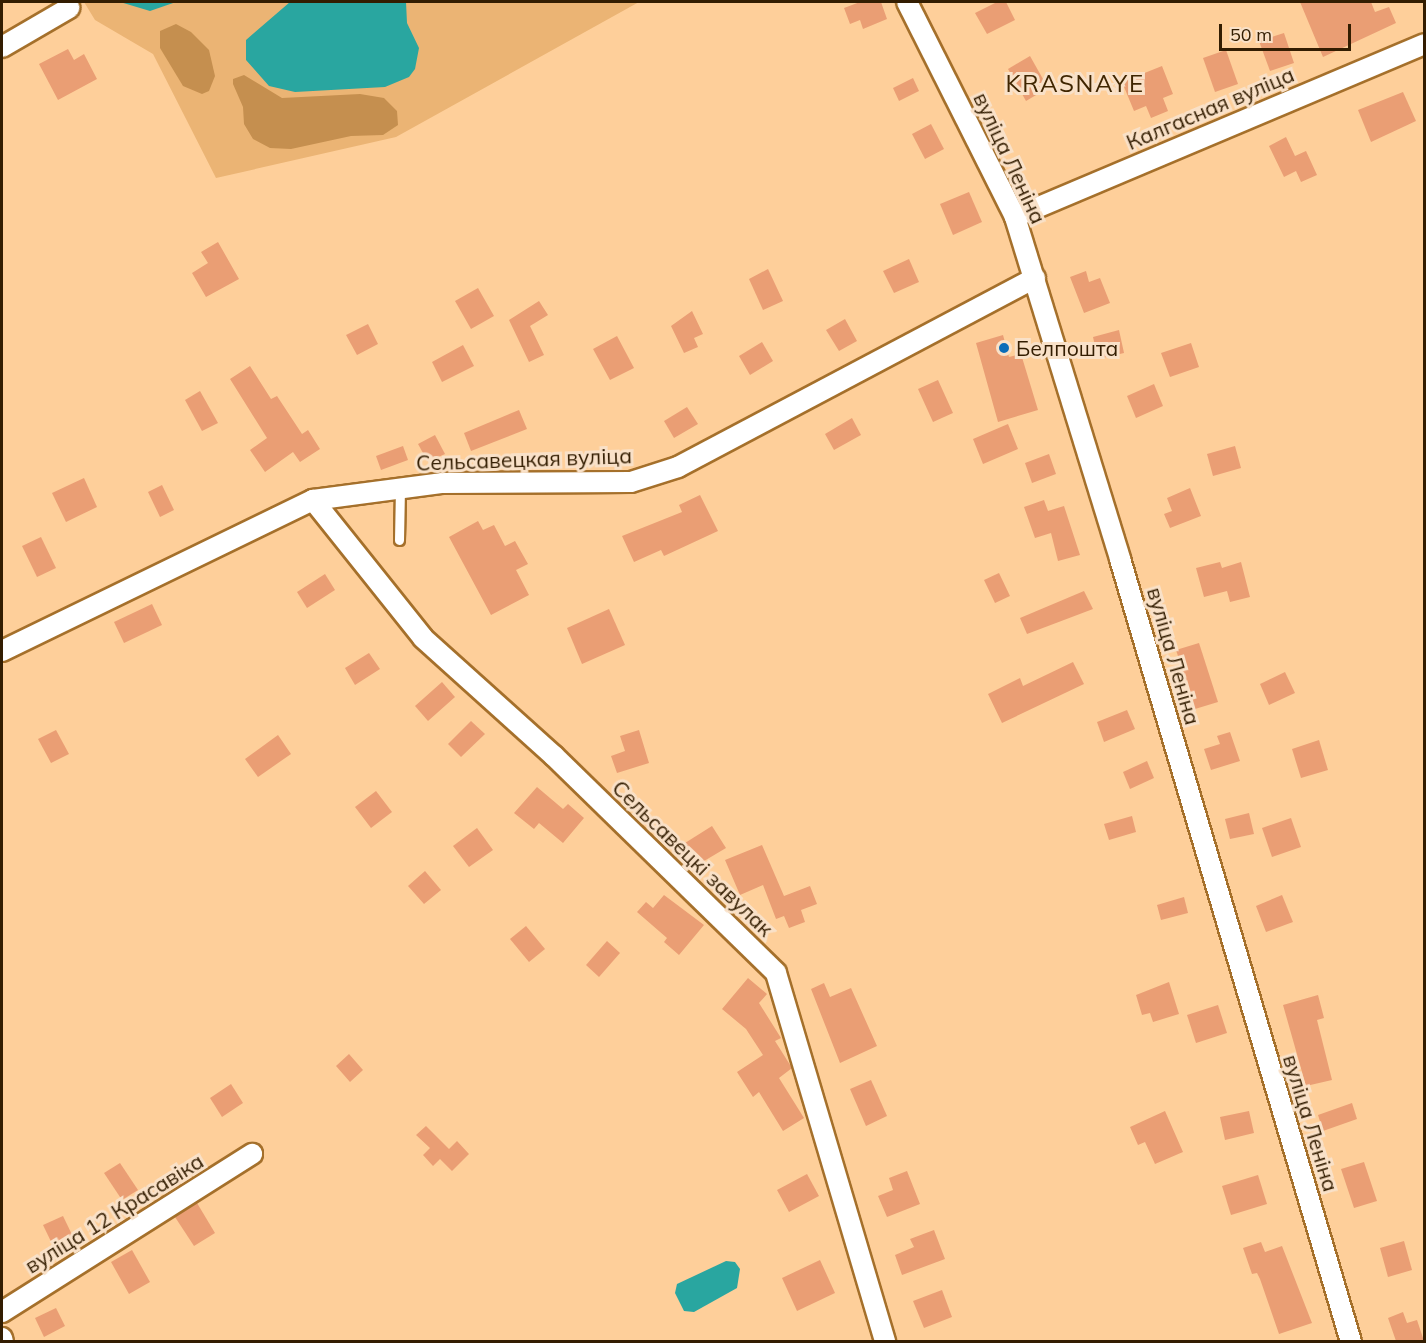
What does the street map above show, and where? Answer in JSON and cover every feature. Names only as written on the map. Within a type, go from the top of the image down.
[{"type":"street","name":"вуліца Леніна","points":[[907,2],[1014,217],[1035,278],[1351,1341]]},
{"type":"street","points":[[2,47],[69,8]]},
{"type":"street","name":"Калгасная вуліца","points":[[1014,217],[1425,44]]},
{"type":"street","name":"Сельсавецкая вуліца","points":[[2,651],[314,500],[443,483],[631,482],[678,467],[1035,278]]},
{"type":"street","name":"Сельсавецкі завулак","points":[[314,500],[423,638],[554,756],[776,973],[885,1341]]},
{"type":"street","name":"вуліца 12 Красавіка","points":[[2,1312],[252,1154]]},
{"type":"lane","points":[[399,540],[400,489]]},
{"type":"shaded area","points":[[84,2],[639,2],[396,137],[216,178],[153,54],[95,20]]},
{"type":"shaded area","points":[[176,24],[191,32],[209,50],[215,76],[209,91],[202,94],[183,86],[160,48],[160,31]]},
{"type":"shaded area","points":[[244,75],[282,98],[360,94],[384,98],[397,111],[398,125],[383,135],[351,136],[291,149],[270,148],[253,139],[244,124],[243,107],[233,79]]},
{"type":"water","points":[[120,2],[176,2],[150,11]]},
{"type":"water","points":[[290,2],[406,2],[407,23],[419,48],[415,69],[409,77],[385,87],[295,92],[269,86],[246,60],[246,40]]},
{"type":"water","points":[[726,1261],[735,1262],[740,1269],[737,1288],[694,1312],[684,1311],[675,1293],[677,1284]]},
{"type":"building","points":[[860,2],[881,2],[887,19],[863,29],[860,20],[850,24],[844,8]]},
{"type":"building","points":[[997,2],[1006,2],[1015,20],[987,34],[975,13]]},
{"type":"building","points":[[1300,2],[1371,2],[1375,12],[1389,7],[1396,23],[1323,57]]},
{"type":"building","points":[[1284,33],[1294,63],[1270,71],[1259,41]]},
{"type":"building","points":[[68,49],[74,60],[84,54],[97,79],[58,100],[39,64]]},
{"type":"building","points":[[1226,50],[1238,84],[1215,92],[1203,58]]},
{"type":"building","points":[[1030,56],[1048,88],[1026,101],[1008,69]]},
{"type":"building","points":[[1162,66],[1173,94],[1163,98],[1168,111],[1151,118],[1146,106],[1134,111],[1122,82]]},
{"type":"building","points":[[913,78],[919,91],[899,101],[893,88]]},
{"type":"building","points":[[1403,92],[1416,121],[1371,142],[1358,110]]},
{"type":"building","points":[[931,124],[944,149],[925,159],[912,134]]},
{"type":"building","points":[[1286,137],[1295,156],[1306,151],[1317,175],[1301,182],[1296,171],[1284,177],[1269,146]]},
{"type":"building","points":[[969,192],[982,222],[953,235],[940,204]]},
{"type":"building","points":[[218,242],[239,279],[206,297],[192,273],[208,263],[201,252]]},
{"type":"building","points":[[909,259],[919,282],[894,293],[883,271]]},
{"type":"building","points":[[768,269],[783,301],[763,310],[749,279]]},
{"type":"building","points":[[1086,271],[1089,282],[1100,278],[1110,303],[1084,313],[1070,277]]},
{"type":"building","points":[[478,288],[494,316],[471,329],[455,301]]},
{"type":"building","points":[[539,301],[548,315],[530,326],[544,355],[529,362],[509,320]]},
{"type":"building","points":[[692,311],[703,334],[694,338],[698,347],[684,353],[671,326]]},
{"type":"building","points":[[845,319],[857,341],[839,351],[826,330]]},
{"type":"building","points":[[368,324],[378,344],[357,355],[346,335]]},
{"type":"building","points":[[1119,330],[1124,353],[1098,359],[1093,337]]},
{"type":"building","points":[[1003,335],[1009,357],[1021,354],[1038,410],[998,422],[976,343]]},
{"type":"building","points":[[617,336],[634,368],[610,380],[593,349]]},
{"type":"building","points":[[762,342],[773,361],[750,375],[739,356]]},
{"type":"building","points":[[1191,343],[1199,367],[1170,377],[1161,353]]},
{"type":"building","points":[[463,345],[474,366],[442,382],[432,362]]},
{"type":"building","points":[[250,366],[271,399],[277,396],[302,434],[308,430],[320,449],[300,462],[293,452],[265,472],[250,450],[267,438],[230,379]]},
{"type":"building","points":[[938,380],[953,413],[933,422],[918,389]]},
{"type":"building","points":[[1154,384],[1163,406],[1136,418],[1127,396]]},
{"type":"building","points":[[200,391],[218,423],[202,431],[185,400]]},
{"type":"building","points":[[687,407],[698,424],[674,438],[664,421]]},
{"type":"building","points":[[519,410],[527,429],[471,451],[464,433]]},
{"type":"building","points":[[852,418],[861,435],[834,450],[825,434]]},
{"type":"building","points":[[1008,424],[1018,449],[983,464],[973,439]]},
{"type":"building","points":[[435,435],[445,454],[428,462],[418,444]]},
{"type":"building","points":[[403,446],[408,460],[381,470],[376,456]]},
{"type":"building","points":[[1235,446],[1241,468],[1213,476],[1207,454]]},
{"type":"building","points":[[1049,454],[1056,474],[1032,483],[1025,463]]},
{"type":"building","points":[[84,478],[97,507],[66,522],[52,493]]},
{"type":"building","points":[[162,485],[174,510],[160,517],[148,492]]},
{"type":"building","points":[[1190,488],[1201,516],[1170,528],[1164,514],[1172,511],[1167,498]]},
{"type":"building","points":[[700,495],[718,531],[664,556],[661,550],[634,562],[622,536],[682,512],[679,505]]},
{"type":"building","points":[[1044,500],[1048,511],[1064,506],[1080,555],[1058,561],[1051,533],[1035,538],[1024,507]]},
{"type":"building","points":[[478,521],[483,530],[494,525],[505,546],[515,541],[528,564],[516,570],[529,595],[491,615],[449,537]]},
{"type":"building","points":[[41,537],[56,568],[37,577],[22,546]]},
{"type":"building","points":[[1220,562],[1222,568],[1241,562],[1250,597],[1230,602],[1227,591],[1204,597],[1196,568]]},
{"type":"building","points":[[999,573],[1010,596],[995,603],[984,580]]},
{"type":"building","points":[[325,574],[335,590],[307,608],[297,592]]},
{"type":"building","points":[[1084,591],[1093,609],[1027,634],[1020,618]]},
{"type":"building","points":[[152,604],[162,625],[124,643],[114,622]]},
{"type":"building","points":[[609,609],[625,645],[582,664],[567,628]]},
{"type":"building","points":[[1199,643],[1218,702],[1195,709],[1176,650]]},
{"type":"building","points":[[369,653],[380,669],[355,685],[345,668]]},
{"type":"building","points":[[1073,662],[1084,684],[1002,723],[988,694],[1020,678],[1023,686]]},
{"type":"building","points":[[1285,672],[1295,693],[1269,705],[1260,684]]},
{"type":"building","points":[[442,682],[455,697],[428,721],[415,706]]},
{"type":"building","points":[[1127,710],[1135,729],[1104,742],[1097,722]]},
{"type":"building","points":[[471,721],[485,734],[461,757],[448,744]]},
{"type":"building","points":[[56,730],[69,754],[51,763],[38,739]]},
{"type":"building","points":[[639,730],[649,763],[617,773],[611,756],[625,751],[620,736]]},
{"type":"building","points":[[1230,732],[1240,761],[1211,770],[1204,749],[1220,744],[1217,736]]},
{"type":"building","points":[[278,735],[291,754],[258,777],[245,759]]},
{"type":"building","points":[[1319,740],[1328,770],[1301,778],[1292,749]]},
{"type":"building","points":[[1147,761],[1154,778],[1130,789],[1123,772]]},
{"type":"building","points":[[537,787],[563,809],[568,804],[584,818],[563,843],[539,823],[534,829],[514,813]]},
{"type":"building","points":[[376,791],[392,812],[371,828],[355,807]]},
{"type":"building","points":[[1249,813],[1254,834],[1230,839],[1225,819]]},
{"type":"building","points":[[1132,816],[1136,832],[1109,840],[1104,824]]},
{"type":"building","points":[[1291,818],[1301,847],[1272,857],[1262,828]]},
{"type":"building","points":[[712,826],[726,848],[699,864],[685,843]]},
{"type":"building","points":[[477,828],[493,850],[469,867],[453,846]]},
{"type":"building","points":[[762,845],[784,896],[810,886],[817,904],[801,910],[805,922],[789,928],[784,916],[776,919],[763,885],[740,895],[725,860]]},
{"type":"building","points":[[425,871],[441,890],[424,904],[408,886]]},
{"type":"building","points":[[664,895],[704,925],[679,955],[664,942],[667,938],[637,912],[646,902],[653,908]]},
{"type":"building","points":[[1282,895],[1293,922],[1266,932],[1256,906]]},
{"type":"building","points":[[1184,897],[1188,913],[1161,920],[1157,905]]},
{"type":"building","points":[[526,926],[545,949],[529,962],[510,939]]},
{"type":"building","points":[[607,941],[620,953],[599,977],[586,965]]},
{"type":"building","points":[[748,978],[767,994],[759,1003],[781,1038],[775,1041],[792,1068],[779,1078],[804,1118],[783,1131],[759,1092],[753,1097],[737,1072],[763,1055],[746,1029],[722,1009]]},
{"type":"building","points":[[1169,982],[1179,1014],[1153,1022],[1150,1013],[1142,1015],[1136,995]]},
{"type":"building","points":[[824,983],[830,997],[851,988],[877,1046],[840,1063],[811,989]]},
{"type":"building","points":[[1318,995],[1324,1018],[1317,1020],[1332,1080],[1306,1086],[1283,1005]]},
{"type":"building","points":[[1218,1005],[1227,1033],[1196,1043],[1187,1015]]},
{"type":"building","points":[[349,1054],[363,1070],[350,1082],[336,1066]]},
{"type":"building","points":[[871,1080],[887,1116],[866,1126],[850,1089]]},
{"type":"building","points":[[231,1084],[243,1103],[222,1117],[210,1098]]},
{"type":"building","points":[[1352,1103],[1357,1119],[1323,1131],[1318,1115]]},
{"type":"building","points":[[1165,1111],[1183,1152],[1155,1164],[1145,1142],[1138,1145],[1130,1127]]},
{"type":"building","points":[[1249,1111],[1254,1133],[1225,1140],[1220,1117]]},
{"type":"building","points":[[426,1126],[449,1149],[457,1141],[469,1154],[452,1171],[440,1159],[433,1166],[423,1155],[430,1148],[416,1135]]},
{"type":"building","points":[[1364,1162],[1377,1201],[1354,1208],[1341,1169]]},
{"type":"building","points":[[120,1163],[138,1190],[122,1200],[104,1173]]},
{"type":"building","points":[[907,1171],[920,1204],[887,1217],[878,1196],[893,1190],[889,1178]]},
{"type":"building","points":[[807,1174],[819,1196],[789,1212],[777,1190]]},
{"type":"building","points":[[1258,1175],[1267,1204],[1231,1215],[1222,1186]]},
{"type":"building","points":[[197,1203],[215,1233],[194,1246],[175,1217]]},
{"type":"building","points":[[63,1216],[77,1245],[57,1254],[43,1225]]},
{"type":"building","points":[[934,1230],[945,1259],[902,1275],[895,1255],[914,1247],[910,1239]]},
{"type":"building","points":[[1404,1241],[1412,1270],[1388,1277],[1380,1248]]},
{"type":"building","points":[[1261,1242],[1265,1252],[1282,1246],[1312,1323],[1279,1334],[1260,1279],[1257,1273],[1252,1274],[1243,1248]]},
{"type":"building","points":[[132,1250],[150,1282],[129,1294],[111,1262]]},
{"type":"building","points":[[820,1260],[835,1293],[797,1311],[782,1278]]},
{"type":"building","points":[[942,1290],[952,1317],[924,1328],[913,1301]]},
{"type":"building","points":[[56,1308],[65,1326],[44,1337],[35,1318]]},
{"type":"building","points":[[1403,1312],[1407,1323],[1417,1320],[1424,1341],[1396,1341],[1388,1318]]},
{"type":"place","name":"Белпошта","points":[[1004,348]]},
{"type":"district","name":"KRASNAYE","points":[[1075,84]]}]
